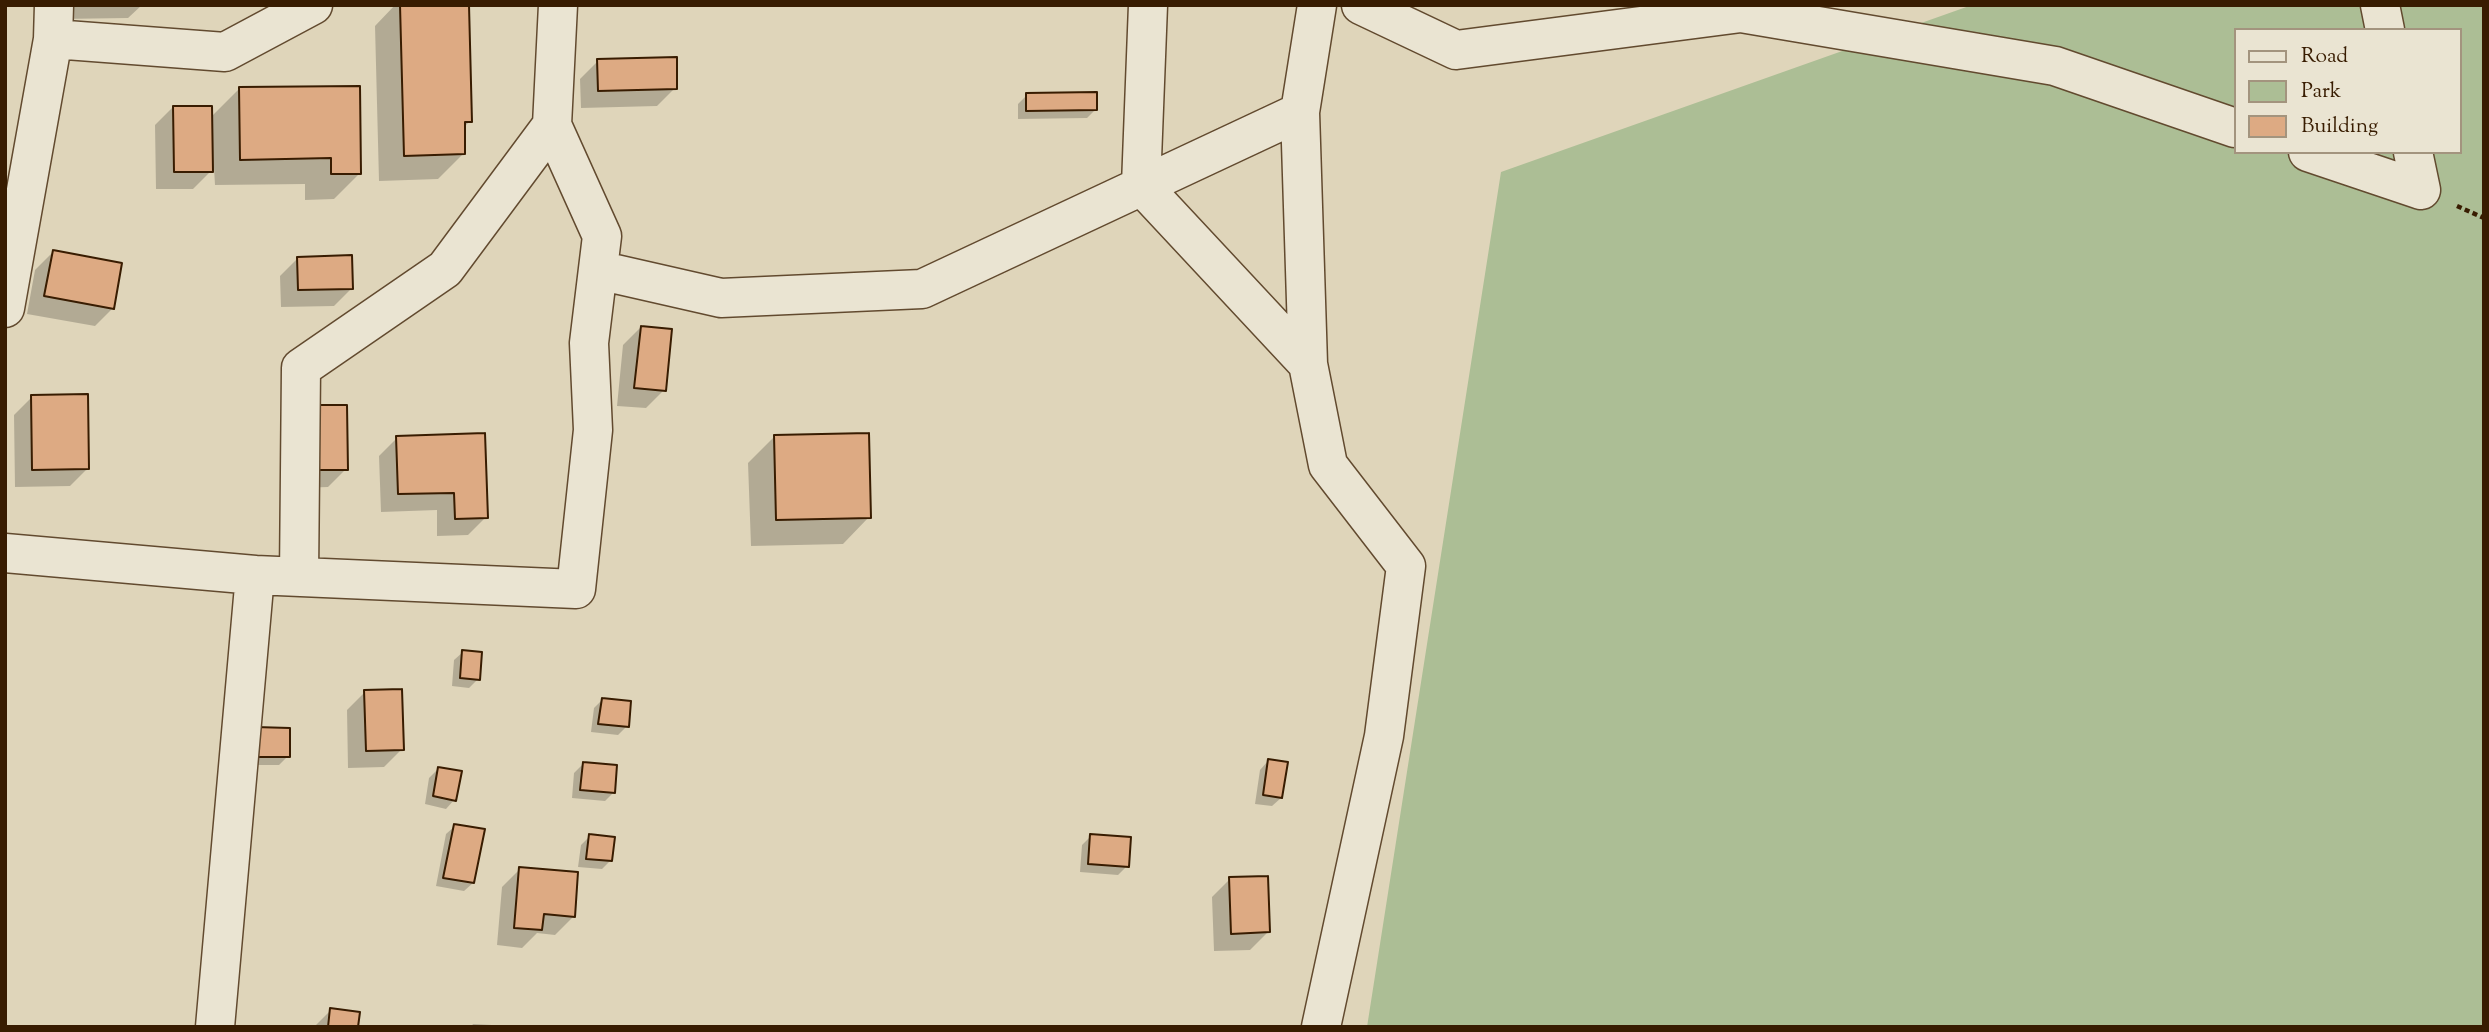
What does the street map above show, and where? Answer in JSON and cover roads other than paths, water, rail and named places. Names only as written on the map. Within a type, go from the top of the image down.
[{"type":"street","points":[[5,309],[17,174],[54,22],[225,52],[313,5]]},
{"type":"street","points":[[5,553],[255,575],[576,589],[593,430],[589,343],[602,236],[552,125],[558,5]]},
{"type":"street","points":[[1148,5],[1141,185],[1308,364]]},
{"type":"street","points":[[1317,5],[1300,112],[1308,364],[1328,465],[1406,566],[1384,736],[1321,1027]]},
{"type":"street","points":[[1361,5],[1456,50],[1741,13],[2055,66],[2234,128]]},
{"type":"street","points":[[2380,5],[2385,28]]},
{"type":"street","points":[[598,270],[720,298],[922,289],[1300,112]]},
{"type":"street","points":[[299,577],[301,368],[445,269],[552,125]]},
{"type":"street","points":[[2314,154],[2421,190],[2413,154]]},
{"type":"street","points":[[215,1027],[255,575]]}]
